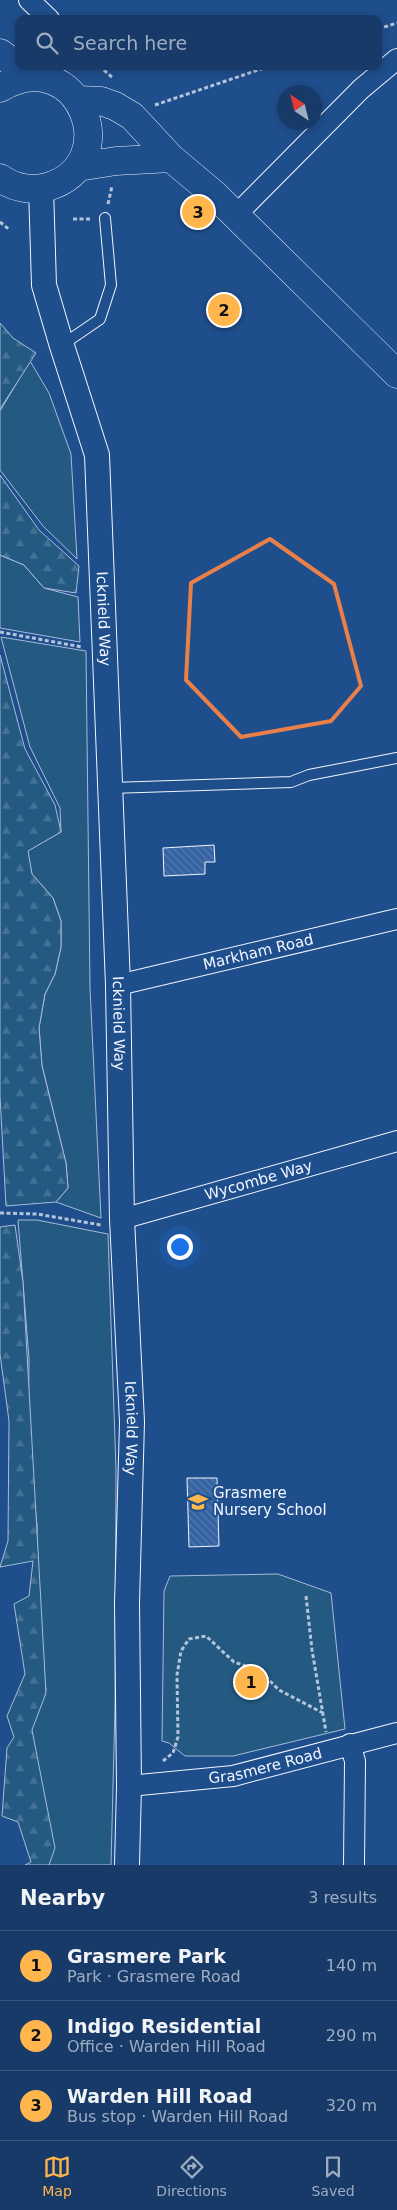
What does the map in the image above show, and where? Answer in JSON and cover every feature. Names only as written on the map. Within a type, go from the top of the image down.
[{"type":"highway","points":[[0,53],[15,64]]},
{"type":"highway","points":[[24,70],[32,76]]},
{"type":"highway","points":[[0,88],[13,80],[32,76],[50,79],[66,87],[79,100],[87,116],[89,133],[86,151],[78,167],[68,177],[55,184],[41,188],[24,188],[0,178]]},
{"type":"highway","points":[[79,100],[101,101],[115,106],[132,116],[171,158],[236,215],[397,374]]},
{"type":"highway","points":[[78,167],[116,161],[171,158]]},
{"type":"street","points":[[29,0],[45,15]]},
{"type":"street","points":[[236,215],[361,88],[397,59]]},
{"type":"street","name":"Icknield Way","points":[[41,188],[44,285],[97,455],[118,985],[122,1220],[132,1422],[128,1603],[129,1786],[127,1865]]},
{"type":"street","name":"Markham Road","points":[[118,985],[397,919]]},
{"type":"street","name":"Wycombe Way","points":[[122,1220],[397,1141]]},
{"type":"street","name":"Grasmere Road","points":[[129,1786],[233,1776],[397,1732]]},
{"type":"street","points":[[350,1744],[355,1761],[354,1865]]},
{"type":"lane","points":[[62,346],[100,319],[111,285],[105,218]]},
{"type":"lane","points":[[111,788],[291,782],[309,775],[397,758]]},
{"type":"path","points":[[382,28],[397,23]]},
{"type":"path","points":[[148,108],[258,70]]},
{"type":"path","points":[[0,222],[10,230]]},
{"type":"path","points":[[0,632],[105,650]]},
{"type":"path","points":[[0,1213],[37,1214],[104,1225],[122,1220]]},
{"type":"path","points":[[306,1596],[312,1650],[329,1750]]},
{"type":"path","points":[[160,1783],[162,1762],[173,1753],[178,1737],[177,1675],[181,1651],[189,1639],[206,1636],[234,1662],[260,1671],[279,1690],[323,1713]]},
{"type":"highlighted area","points":[[270,539],[334,584],[361,686],[331,721],[241,737],[186,680],[191,583]]},
{"type":"green space","points":[[0,323],[13,338],[36,353],[0,409]]},
{"type":"green space","points":[[30,361],[49,393],[71,454],[77,559],[43,526],[0,470],[0,411]]},
{"type":"green space","points":[[0,475],[39,530],[79,566],[76,593],[44,588],[24,565],[0,555]]},
{"type":"green space","points":[[0,555],[24,565],[44,588],[78,597],[80,642],[0,628]]},
{"type":"green space","points":[[1,637],[86,651],[90,988],[101,1218],[56,1202],[68,1188],[66,1163],[42,1066],[39,1028],[45,994],[55,974],[61,947],[61,921],[53,898],[32,874],[27,851],[61,832],[60,808],[30,747]]},
{"type":"green space","points":[[0,655],[25,749],[55,805],[61,832],[28,851],[32,874],[53,898],[61,921],[61,947],[55,974],[45,994],[39,1028],[42,1066],[66,1163],[68,1188],[56,1202],[6,1206],[0,1096]]},
{"type":"green space","points":[[18,1220],[37,1220],[108,1234],[116,1470],[115,1707],[111,1865],[48,1865],[30,1733],[46,1690],[38,1624],[37,1525],[28,1447],[29,1359]]},
{"type":"green space","points":[[15,1225],[23,1282],[46,1693],[32,1730],[55,1848],[49,1865],[25,1865],[31,1862],[18,1822],[2,1816],[7,1748],[14,1737],[7,1716],[25,1674],[14,1604],[29,1596],[33,1561],[0,1567],[8,1541],[9,1421],[0,1354],[0,1227]]},
{"type":"green space","points":[[278,1574],[331,1593],[345,1729],[233,1756],[185,1756],[169,1743],[162,1741],[164,1591],[170,1576]]},
{"type":"building","points":[[214,845],[215,862],[205,862],[205,874],[164,876],[163,848]]},
{"type":"building","points":[[187,1478],[217,1478],[219,1546],[189,1547]]},
{"type":"place","name":"Warden Hill Road","points":[[198,212]]},
{"type":"place","name":"Indigo Residential","points":[[224,310]]},
{"type":"place","name":"Grasmere Nursery School","points":[[198,1502]]},
{"type":"place","name":"Grasmere Park","points":[[251,1682]]}]
